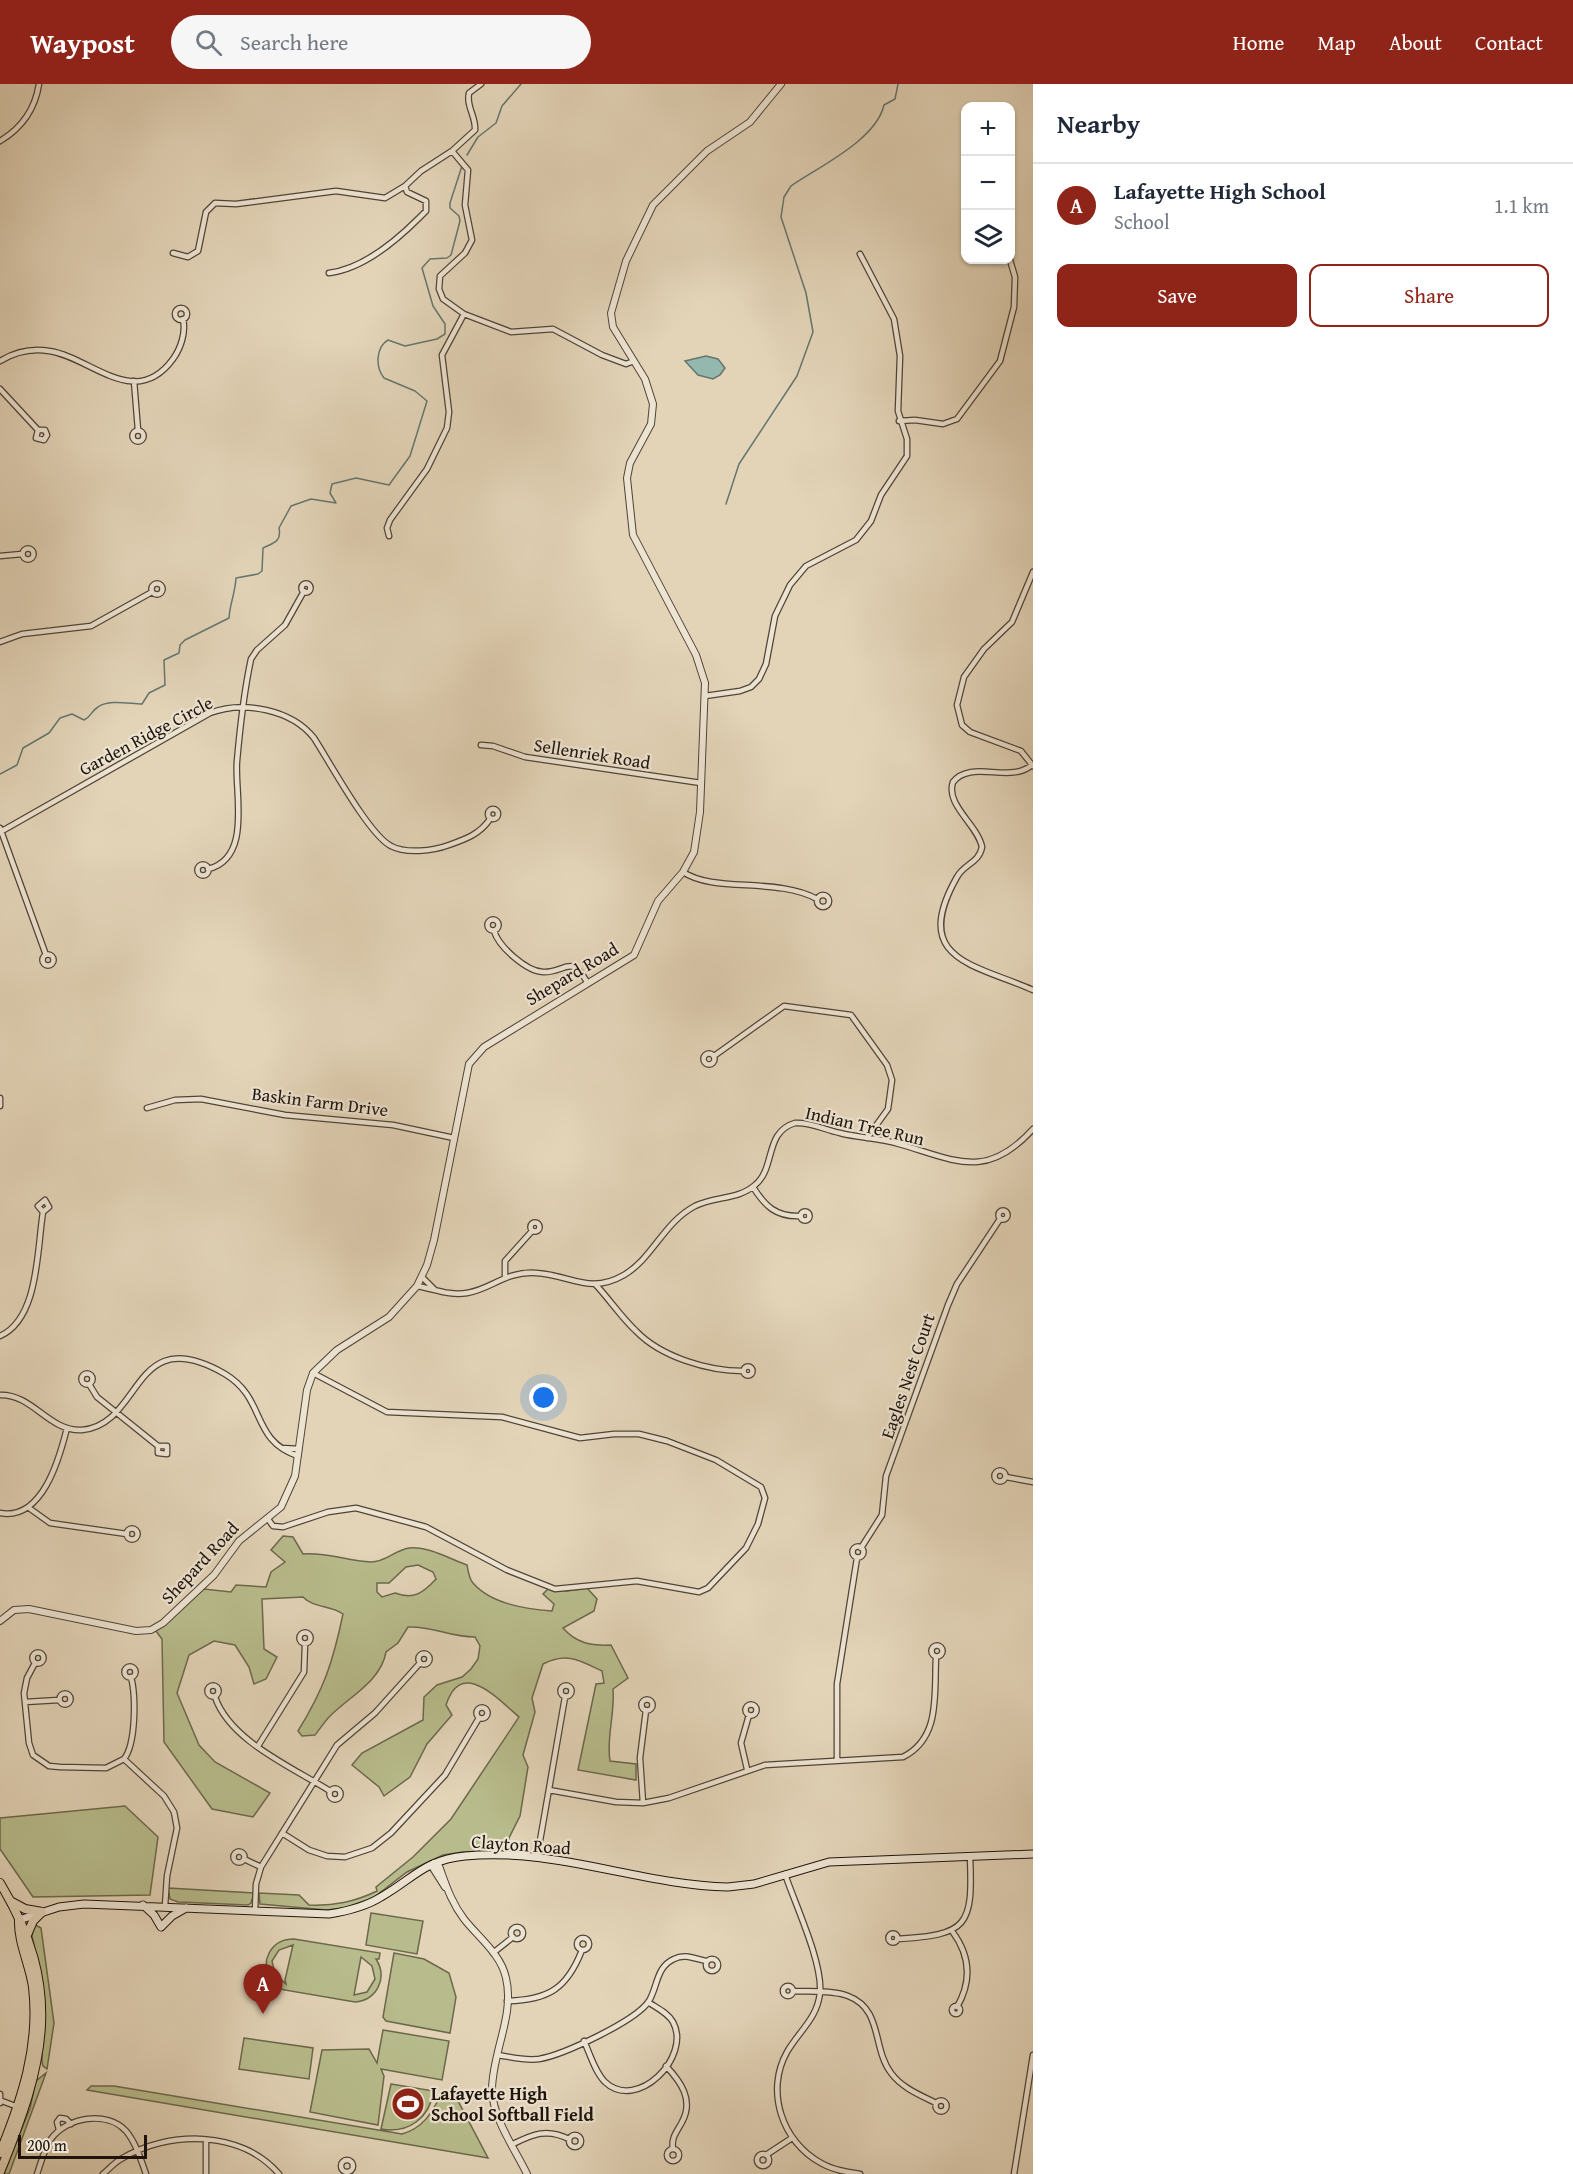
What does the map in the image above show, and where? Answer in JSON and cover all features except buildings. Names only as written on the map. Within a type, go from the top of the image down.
[{"type":"main road","name":"Clayton Road","points":[[19,1920],[71,1905],[143,1905],[329,1914],[355,1909],[379,1899],[414,1873],[435,1863],[466,1856],[537,1858],[721,1886],[745,1886],[829,1862],[1033,1854]]},
{"type":"main road","points":[[0,1883],[27,1935],[39,1985],[41,2032],[36,2070],[21,2119],[0,2172]]},
{"type":"main road","points":[[10,1901],[25,1910],[42,1912]]},
{"type":"main road","points":[[143,1905],[154,1915],[161,1927],[172,1916],[188,1907]]},
{"type":"main road","points":[[27,1935],[33,1921],[42,1912]]},
{"type":"main road","points":[[0,2153],[18,2107],[31,2058],[34,2013],[31,1975],[18,1930],[19,1920]]},
{"type":"main road","points":[[18,2107],[21,2119]]},
{"type":"street","points":[[0,141],[13,132],[29,115],[39,84]]},
{"type":"street","points":[[173,253],[188,257],[198,251],[204,218],[212,204],[236,204],[336,191],[385,198],[452,151],[475,130],[476,123],[467,100],[469,93],[481,84]]},
{"type":"street","name":"Shepard Road","points":[[0,1621],[10,1612],[29,1609],[136,1631],[151,1630],[163,1623],[214,1575],[239,1540],[268,1519],[288,1497],[298,1453],[307,1390],[313,1373],[337,1350],[389,1317],[417,1286],[422,1277],[434,1240],[464,1078],[476,1054],[587,982],[634,955],[658,901],[683,872],[697,838],[705,696],[704,675],[696,655],[642,555],[630,523],[627,491],[630,463],[653,414],[648,385],[613,327],[611,313],[626,261],[649,212],[707,151],[756,116],[781,84]]},
{"type":"street","points":[[452,151],[468,170],[465,205],[472,240],[465,254],[440,276],[439,289],[449,306],[511,332],[554,329],[602,355],[626,364],[634,361]]},
{"type":"street","points":[[329,273],[341,272],[363,261],[426,211],[426,201],[407,192],[405,186]]},
{"type":"street","points":[[705,696],[740,691],[751,687],[759,680],[766,664],[775,616],[789,585],[806,566],[850,545],[865,530],[881,495],[907,456],[907,439],[899,421],[900,356],[894,320],[860,254]]},
{"type":"street","points":[[899,421],[915,420],[943,424],[957,419],[1000,362],[1014,307],[1015,278],[1011,264]]},
{"type":"street","points":[[389,536],[390,520],[427,469],[447,428],[449,412],[442,355],[464,314]]},
{"type":"street","points":[[0,361],[23,351],[51,351],[112,377],[134,381],[155,375],[173,360],[183,333],[183,320]]},
{"type":"street","points":[[134,381],[138,430]]},
{"type":"street","points":[[0,389],[38,430]]},
{"type":"street","points":[[0,556],[22,554]]},
{"type":"street","points":[[1033,572],[1031,585],[1012,622],[984,649],[964,677],[959,688],[957,705],[963,725],[970,732],[1021,751],[1033,766],[1014,775],[968,773],[959,776],[953,782],[953,797],[976,831],[982,847],[975,861],[957,876],[946,900],[940,925],[943,939],[956,959],[1033,990]]},
{"type":"street","points":[[208,869],[217,865],[227,854],[237,833],[240,815],[236,764],[250,664],[255,652],[285,625],[304,591]]},
{"type":"street","points":[[0,642],[22,634],[91,626],[152,592]]},
{"type":"street","name":"Garden Ridge Circle","points":[[1,829],[210,713],[232,708],[285,715],[307,729],[376,832],[392,847],[407,850],[438,849],[479,833],[490,819]]},
{"type":"street","name":"Sellenriek Road","points":[[481,745],[493,746],[525,757],[701,783]]},
{"type":"street","points":[[1,829],[46,955]]},
{"type":"street","points":[[683,872],[693,879],[760,884],[804,891],[817,898]]},
{"type":"street","points":[[494,931],[501,944],[537,971],[548,972],[563,966],[573,967],[587,982]]},
{"type":"street","points":[[714,1056],[784,1006],[851,1015],[887,1065],[892,1080],[888,1109],[867,1138]]},
{"type":"street","points":[[0,1098],[0,1106]]},
{"type":"street","name":"Baskin Farm Drive","points":[[147,1108],[175,1100],[201,1099],[285,1115],[393,1125],[454,1138]]},
{"type":"street","name":"Indian Tree Run","points":[[753,1187],[765,1171],[774,1140],[790,1125],[807,1123],[837,1133],[898,1144],[955,1162],[972,1162],[1007,1152],[1033,1129]]},
{"type":"street","points":[[417,1286],[446,1293],[469,1293],[505,1276],[536,1273],[596,1286],[632,1270],[665,1229],[686,1212],[707,1201],[737,1195],[753,1187],[764,1204],[771,1210],[785,1216],[800,1216]]},
{"type":"street","points":[[0,1336],[17,1324],[29,1304],[43,1212]]},
{"type":"street","name":"Eagles Nest Court","points":[[837,1760],[837,1684],[857,1558],[853,1551],[856,1547],[861,1548],[882,1515],[886,1476],[957,1284],[1000,1219]]},
{"type":"street","points":[[505,1276],[505,1261],[532,1231]]},
{"type":"street","points":[[422,1277],[434,1289]]},
{"type":"street","points":[[596,1286],[637,1333],[657,1347],[699,1364],[743,1371]]},
{"type":"street","points":[[0,1395],[23,1400],[67,1428],[89,1429],[105,1421],[115,1412],[149,1370],[165,1360],[189,1361],[217,1370],[236,1382],[254,1404],[270,1440],[282,1448],[298,1453]]},
{"type":"street","points":[[268,1519],[273,1526],[283,1527],[328,1512],[357,1508],[426,1527],[507,1569],[555,1589],[637,1581],[699,1592],[708,1588],[746,1548],[758,1524],[764,1493],[752,1481],[716,1460],[667,1441],[625,1433],[580,1438],[502,1418],[387,1412],[313,1373]]},
{"type":"street","points":[[89,1384],[93,1393],[159,1446]]},
{"type":"street","points":[[0,1513],[18,1513],[29,1508],[54,1469],[67,1428]]},
{"type":"street","points":[[1006,1477],[1033,1482]]},
{"type":"street","points":[[29,1508],[50,1523],[127,1534]]},
{"type":"street","points":[[258,1746],[304,1672],[305,1644]]},
{"type":"street","points":[[549,1790],[616,1802],[643,1803],[669,1798],[747,1769],[783,1762],[898,1758],[920,1746],[932,1721],[936,1657]]},
{"type":"street","points":[[35,1663],[27,1678],[25,1702],[29,1747],[42,1762],[53,1767],[106,1768],[124,1759],[131,1741],[134,1689],[131,1677]]},
{"type":"street","points":[[255,1911],[256,1884],[261,1867],[341,1740],[375,1713],[420,1663]]},
{"type":"street","points":[[215,1697],[229,1724],[258,1746],[330,1791]]},
{"type":"street","points":[[537,1858],[565,1697]]},
{"type":"street","points":[[25,1702],[59,1700]]},
{"type":"street","points":[[643,1803],[640,1758],[646,1710]]},
{"type":"street","points":[[747,1769],[741,1743],[749,1715]]},
{"type":"street","points":[[282,1833],[309,1850],[327,1856],[345,1857],[372,1848],[383,1840],[445,1775],[479,1718]]},
{"type":"street","points":[[124,1759],[164,1796],[174,1812],[177,1828],[167,1876],[165,1906]]},
{"type":"street","points":[[897,1939],[937,1936],[952,1931],[965,1918],[971,1902],[970,1857]]},
{"type":"street","points":[[244,1859],[261,1867]]},
{"type":"street","points":[[435,1863],[433,1868],[463,1918],[493,1953],[507,1979],[507,2001],[498,2055],[494,2099],[498,2115],[527,2174]]},
{"type":"street","points":[[785,1874],[816,1964],[820,1992],[812,2019],[787,2052],[780,2072],[779,2104],[792,2138],[804,2151],[823,2164],[860,2174]]},
{"type":"street","points":[[952,1931],[963,1949],[968,1975],[965,1993],[957,2007]]},
{"type":"street","points":[[493,1953],[513,1937]]},
{"type":"street","points":[[507,2001],[534,2000],[557,1989],[570,1976],[582,1950]]},
{"type":"street","points":[[498,2055],[538,2059],[555,2055],[634,2016],[648,2002],[665,1965],[679,1957],[688,1956],[706,1961]]},
{"type":"street","points":[[793,1991],[847,1996],[863,2006],[873,2018],[882,2059],[890,2073],[903,2085],[936,2103]]},
{"type":"street","points":[[584,2041],[600,2076],[607,2083],[630,2091],[646,2086],[666,2066],[678,2049],[676,2029],[668,2016],[648,2002]]},
{"type":"street","points":[[1014,2174],[1031,2083],[1033,2055]]},
{"type":"street","points":[[666,2066],[684,2087],[687,2104],[686,2113],[673,2139],[673,2149]]},
{"type":"street","points":[[0,2094],[1,2102],[18,2107]]},
{"type":"street","points":[[59,2130],[57,2122],[60,2118],[66,2118],[71,2124]]},
{"type":"street","points":[[36,2174],[48,2143],[59,2130],[89,2119],[106,2120],[122,2127],[137,2151],[146,2174]]},
{"type":"street","points":[[513,2144],[541,2132],[550,2132],[569,2139]]},
{"type":"street","points":[[766,2155],[792,2138]]},
{"type":"street","points":[[103,2174],[120,2160],[137,2151],[169,2141],[228,2142],[254,2151],[279,2174]]},
{"type":"street","points":[[206,2141],[206,2174]]},
{"type":"green space","points":[[283,1536],[293,1537],[303,1554],[320,1554],[371,1562],[409,1548],[424,1549],[467,1565],[472,1581],[489,1596],[520,1607],[542,1610],[552,1611],[554,1604],[543,1594],[548,1589],[567,1591],[587,1588],[597,1599],[594,1611],[563,1628],[573,1637],[584,1642],[611,1645],[628,1678],[613,1689],[609,1752],[610,1761],[636,1764],[636,1780],[578,1770],[596,1684],[604,1683],[602,1671],[573,1659],[551,1660],[543,1664],[532,1698],[535,1712],[523,1755],[528,1767],[520,1816],[509,1838],[511,1852],[463,1852],[443,1855],[407,1872],[373,1898],[344,1908],[326,1910],[260,1904],[259,1893],[299,1895],[309,1905],[318,1905],[352,1901],[377,1891],[376,1887],[413,1857],[451,1819],[519,1717],[480,1686],[470,1683],[461,1684],[453,1691],[446,1705],[452,1715],[427,1744],[410,1777],[384,1796],[379,1787],[352,1765],[362,1753],[423,1720],[424,1697],[437,1685],[462,1677],[478,1659],[480,1646],[475,1637],[408,1627],[398,1643],[386,1652],[383,1662],[371,1680],[330,1716],[315,1735],[302,1736],[298,1731],[315,1702],[326,1675],[343,1614],[307,1601],[303,1597],[262,1599],[264,1649],[277,1657],[266,1679],[254,1684],[249,1667],[235,1645],[214,1641],[189,1655],[177,1693],[199,1745],[215,1762],[270,1793],[253,1817],[212,1809],[164,1742],[162,1639],[156,1631],[204,1589],[231,1592],[236,1585],[266,1587],[271,1572],[285,1562],[271,1550]],"holes":[[[418,1565],[433,1572],[436,1579],[418,1594],[408,1596],[395,1593],[382,1597],[377,1592],[377,1583],[389,1583],[406,1567]]]},
{"type":"green space","points":[[125,1806],[158,1837],[150,1895],[33,1897],[0,1849],[0,1818]]},
{"type":"green space","points":[[168,1888],[254,1893],[248,1905],[178,1902],[170,1899]]},
{"type":"green space","points":[[371,1913],[423,1921],[417,1954],[366,1945]]},
{"type":"green space","points":[[34,1924],[41,1928],[54,2023],[47,2069],[42,2062],[41,1976],[32,1936]]},
{"type":"green space","points":[[294,1939],[380,1953],[379,1959],[376,1959],[381,1973],[378,1987],[369,1997],[355,2002],[267,1987],[268,1981],[271,1981],[266,1966],[269,1952],[286,1940]],"holes":[[[293,1945],[285,1980],[286,1984],[275,1974],[272,1961],[279,1950]],[[361,1957],[372,1966],[375,1979],[367,1992],[354,1995]]]},
{"type":"green space","points":[[394,1953],[424,1959],[449,1973],[456,1997],[450,2033],[386,2021],[383,2017]]},
{"type":"green space","points":[[383,2030],[449,2041],[442,2080],[381,2069],[384,2076],[378,2125],[310,2112],[322,2050],[369,2049],[377,2063]]},
{"type":"green space","points":[[244,2038],[313,2048],[309,2079],[239,2069]]},
{"type":"green space","points":[[46,2073],[9,2174],[4,2174],[30,2108],[36,2081]]},
{"type":"green space","name":"Lafayette High School Softball Field","points":[[391,2084],[434,2091],[428,2109],[416,2122],[400,2129],[381,2129]]},
{"type":"green space","points":[[91,2086],[114,2086],[402,2134],[416,2128],[426,2119],[441,2095],[457,2099],[488,2158],[87,2090]]},
{"type":"water","points":[[706,356],[718,359],[725,368],[713,379],[698,375],[685,361]]},
{"type":"waterway","points":[[467,155],[478,137],[496,123],[502,106],[521,84]]},
{"type":"waterway","points":[[726,504],[739,464],[797,376],[813,332],[806,293],[781,217],[784,197],[791,186],[859,141],[879,118],[884,105],[895,99],[898,84]]},
{"type":"waterway","points":[[0,774],[17,765],[23,748],[49,733],[60,718],[72,714],[84,720],[96,709],[108,703],[142,704],[149,693],[165,685],[164,660],[179,653],[180,645],[185,640],[229,618],[236,578],[258,574],[262,571],[263,548],[278,539],[279,528],[291,506],[311,499],[336,503],[330,493],[332,484],[356,478],[389,485],[410,456],[427,401],[415,391],[384,378],[378,363],[379,352],[388,340],[405,346],[437,339],[445,334],[445,324],[433,306],[422,268],[430,259],[447,258],[451,255],[460,221],[459,216],[450,208],[450,203],[462,166]]},
{"type":"place","name":"Lafayette High School","points":[[263,2014]]},
{"type":"place","name":"Lafayette High School Softball Field","points":[[408,2104]]}]
